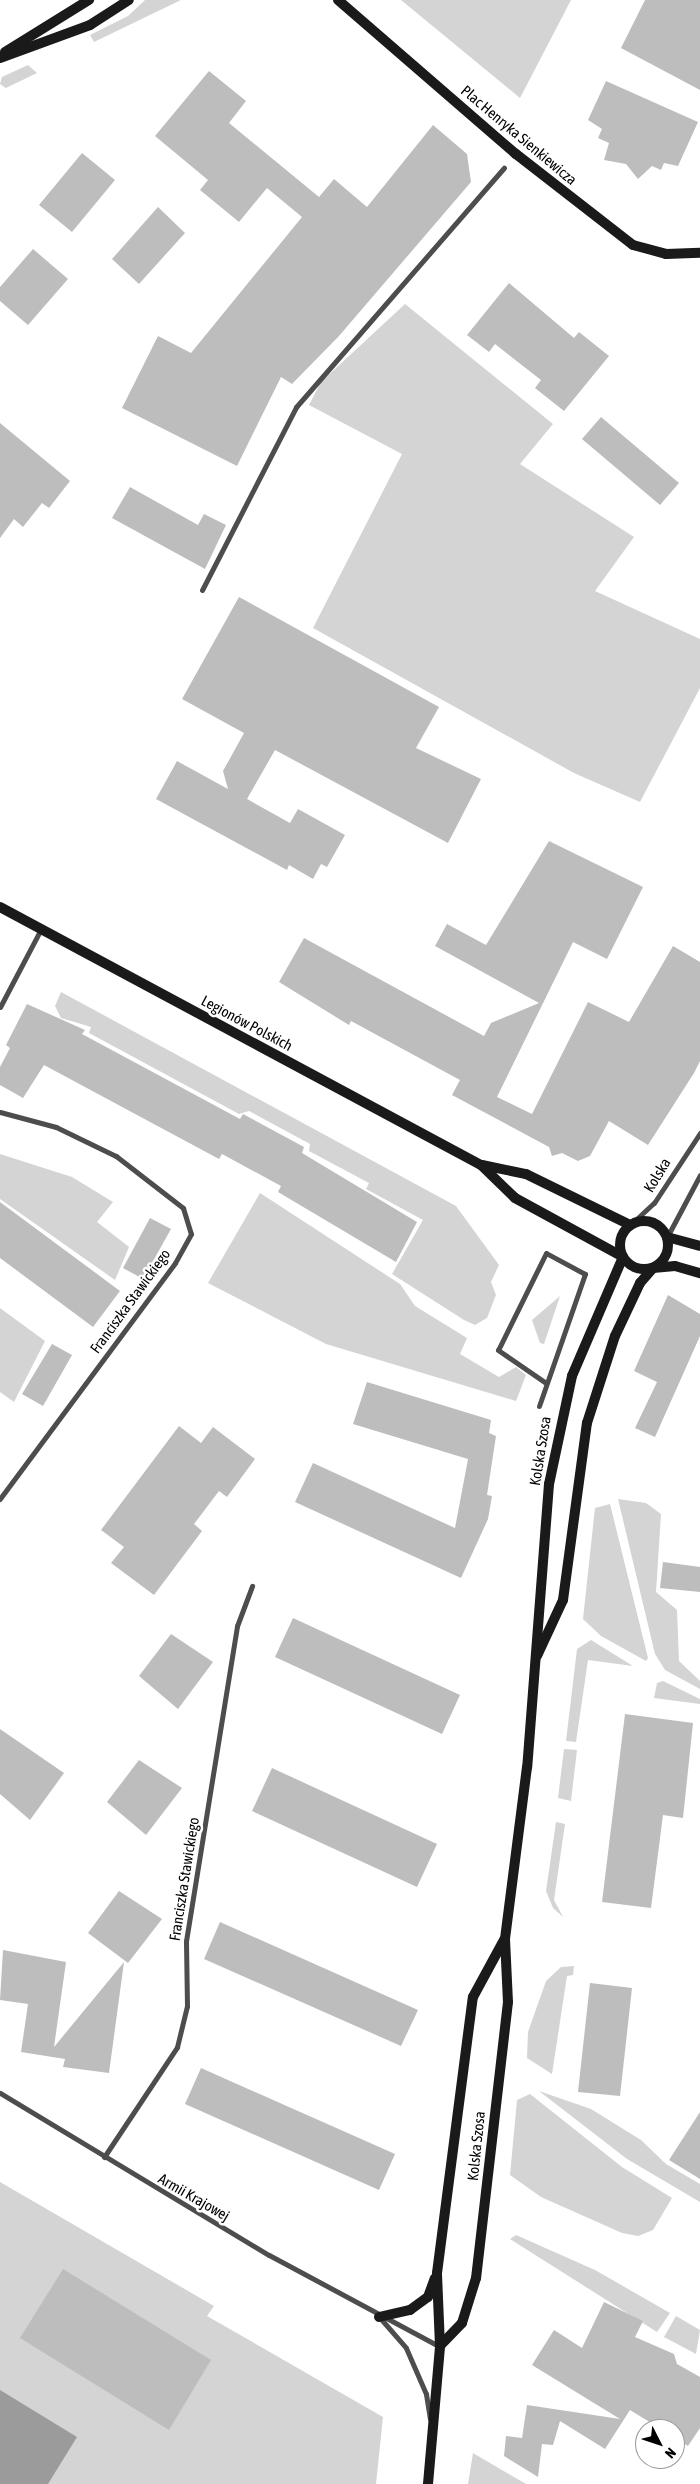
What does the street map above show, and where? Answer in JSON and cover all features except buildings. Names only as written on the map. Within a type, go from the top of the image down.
[{"type":"street","points":[[0,57],[89,0]]},
{"type":"street","points":[[0,57],[90,25],[129,0]]},
{"type":"street","name":"Plac Henryka Sienkiewicza","points":[[338,0],[516,154],[633,245],[666,254],[700,252]]},
{"type":"street","points":[[202,590],[296,407],[504,168]]},
{"type":"street","name":"Legionów Polskich","points":[[0,907],[481,1165],[515,1198],[623,1257]]},
{"type":"street","points":[[0,1007],[41,928]]},
{"type":"street","name":"Franciszka Stawickiego","points":[[0,1112],[56,1127],[116,1156],[183,1208],[191,1234],[175,1263],[0,1499]]},
{"type":"street","name":"Kolska","points":[[630,1225],[654,1204],[700,1133]]},
{"type":"street","name":"Legionów Polskich","points":[[481,1165],[526,1174],[630,1225]]},
{"type":"street","points":[[653,1268],[667,1254],[667,1237],[700,1175]]},
{"type":"street","points":[[700,1246],[667,1237],[650,1221],[630,1225],[620,1244],[623,1257],[633,1266],[653,1268],[675,1266],[700,1273]]},
{"type":"street","points":[[539,1406],[585,1274],[546,1253],[498,1350],[546,1383]]},
{"type":"street","name":"Kolska Szosa","points":[[440,2346],[462,2323],[476,2278],[508,2002],[505,1939],[527,1767],[540,1565],[561,1411],[623,1257]]},
{"type":"street","name":"Kolska Szosa","points":[[534,1661],[563,1600],[575,1491],[597,1383],[640,1283],[653,1268]]},
{"type":"street","name":"Franciszka Stawickiego","points":[[104,2157],[176,2047],[187,2006],[186,1941],[237,1626],[252,1586]]},
{"type":"street","name":"Kolska Szosa","points":[[428,2484],[440,2346],[437,2273],[473,1997],[505,1939]]},
{"type":"street","name":"Armii Krajowej","points":[[0,2093],[104,2157],[378,2317],[440,2346]]},
{"type":"street","name":"Kolska Szosa","points":[[378,2317],[410,2310],[428,2297],[437,2273]]},
{"type":"street","name":"Armii Krajowej","points":[[378,2317],[406,2348],[426,2394],[432,2429]]},
{"type":"shaded area","points":[[145,0],[181,0],[94,42],[90,35],[128,16]]},
{"type":"shaded area","points":[[401,0],[571,0],[520,98]]},
{"type":"shaded area","points":[[28,65],[37,73],[6,88],[0,84],[2,77]]},
{"type":"shaded area","points":[[405,304],[553,424],[520,464],[634,537],[595,591],[700,639],[700,688],[640,802],[574,773],[313,628],[402,454],[309,405],[321,382]]},
{"type":"shaded area","points":[[61,992],[456,1206],[499,1265],[491,1282],[496,1295],[487,1318],[475,1325],[464,1320],[392,1274],[423,1220],[366,1189],[369,1183],[309,1151],[310,1144],[249,1111],[239,1114],[89,1033],[91,1027],[61,1018],[55,1006]]},
{"type":"shaded area","points":[[0,1154],[72,1177],[113,1202],[97,1222],[129,1247],[115,1280],[0,1199]]},
{"type":"shaded area","points":[[260,1193],[400,1284],[415,1306],[467,1338],[460,1354],[499,1377],[516,1367],[526,1375],[516,1401],[326,1344],[208,1283]]},
{"type":"shaded area","points":[[560,1296],[544,1344],[540,1343],[532,1320]]},
{"type":"shaded area","points":[[0,1308],[45,1341],[14,1402],[0,1392]]},
{"type":"shaded area","points":[[618,1499],[646,1503],[661,1514],[656,1592],[677,1610],[679,1661],[700,1681],[700,1689],[665,1670],[655,1654]]},
{"type":"shaded area","points":[[610,1504],[648,1658],[646,1661],[601,1636],[583,1619],[595,1508]]},
{"type":"shaded area","points":[[591,1640],[633,1666],[588,1660],[576,1742],[566,1741],[577,1649]]},
{"type":"shaded area","points":[[663,1681],[700,1699],[700,1704],[654,1698],[657,1683]]},
{"type":"shaded area","points":[[564,1749],[577,1750],[571,1801],[558,1798]]},
{"type":"shaded area","points":[[556,1822],[565,1824],[554,1900],[563,1917],[553,1908],[546,1891]]},
{"type":"shaded area","points":[[574,1966],[573,1975],[567,1976],[552,2074],[527,2058],[528,2032],[546,1981],[561,1967]]},
{"type":"shaded area","points":[[539,2091],[591,2109],[641,2140],[666,2164],[700,2184],[700,2202],[627,2159]]},
{"type":"shaded area","points":[[530,2094],[622,2167],[672,2198],[653,2230],[638,2236],[622,2233],[541,2197],[510,2175],[517,2100]]},
{"type":"shaded area","points":[[0,2182],[214,2306],[207,2316],[383,2417],[376,2484],[0,2484]]},
{"type":"shaded area","points":[[516,2235],[595,2270],[670,2313],[657,2332],[510,2239]]},
{"type":"shaded area","points":[[676,2316],[700,2330],[696,2354],[664,2337]]},
{"type":"shaded area","points":[[0,2390],[77,2437],[48,2484],[0,2484]]},
{"type":"shaded area","points":[[473,2453],[526,2484],[468,2484]]}]
